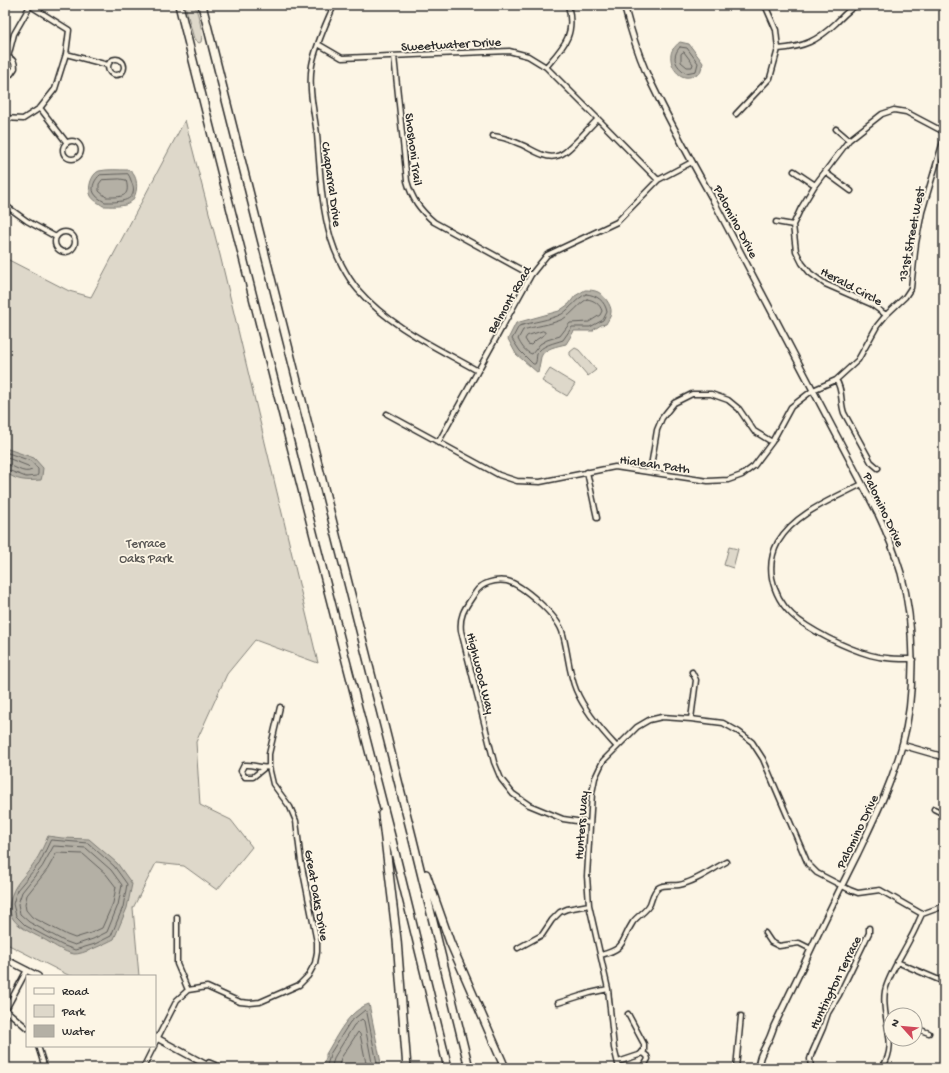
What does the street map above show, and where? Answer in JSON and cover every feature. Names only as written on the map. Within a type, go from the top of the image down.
[{"type":"highway","points":[[179,5],[394,848],[448,1068]]},
{"type":"highway","points":[[202,5],[412,836],[469,1068]]},
{"type":"highway","points":[[378,788],[397,940],[407,1068]]},
{"type":"highway","points":[[412,836],[450,942],[505,1068]]},
{"type":"street","name":"Chaparral Drive","points":[[334,5],[318,44],[312,66],[312,89],[325,215],[331,240],[340,260],[358,289],[384,316],[402,329],[478,371]]},
{"type":"street","points":[[546,68],[565,44],[571,22],[568,5]]},
{"type":"street","name":"Palomino Drive","points":[[624,5],[632,35],[646,72],[878,514],[892,546],[901,574],[907,603],[913,659],[911,697],[902,745],[889,787],[760,1055],[758,1068]]},
{"type":"street","points":[[736,114],[770,78],[778,49],[776,30],[765,5]]},
{"type":"street","points":[[778,49],[796,48],[814,41],[857,5]]},
{"type":"street","points":[[5,75],[11,74],[15,68],[14,61],[6,57],[14,34],[30,6],[70,30],[66,54],[55,89],[40,108],[23,119],[5,118]]},
{"type":"street","name":"Sweetwater Drive","points":[[318,44],[342,58],[509,51],[528,56],[546,68],[598,118],[658,180]]},
{"type":"street","points":[[66,54],[108,66]]},
{"type":"street","name":"Shoshoni Trail","points":[[394,56],[407,181],[410,192],[416,203],[434,222],[531,275]]},
{"type":"street","points":[[118,59],[123,63],[124,69],[121,74],[114,75],[109,72],[108,66],[112,60],[118,59]]},
{"type":"street","points":[[40,108],[67,143]]},
{"type":"street","points":[[776,222],[793,225],[815,185],[849,140],[882,114],[894,110],[906,112],[944,132]]},
{"type":"street","points":[[493,136],[504,137],[542,156],[554,158],[565,152],[598,118]]},
{"type":"street","points":[[836,128],[849,140]]},
{"type":"street","name":"131st Street West","points":[[813,390],[836,380],[858,360],[877,326],[905,297],[911,288],[916,243],[922,212],[944,138]]},
{"type":"street","points":[[73,141],[79,144],[81,150],[78,156],[71,158],[66,155],[64,149],[67,143],[73,141]]},
{"type":"street","name":"Belmont Road","points":[[438,443],[531,275],[547,255],[617,222],[658,180],[692,162]]},
{"type":"street","points":[[794,171],[815,185]]},
{"type":"street","points":[[825,172],[851,191]]},
{"type":"street","points":[[5,205],[27,221],[56,237]]},
{"type":"street","name":"Herald Circle","points":[[793,225],[796,251],[802,263],[810,273],[825,284],[871,304],[886,315]]},
{"type":"street","points":[[62,232],[69,232],[75,239],[74,246],[68,251],[61,251],[56,244],[56,237],[62,232]]},
{"type":"street","points":[[836,380],[840,390],[844,413],[871,462],[878,468]]},
{"type":"street","name":"Hialeah Path","points":[[387,414],[499,475],[517,481],[540,482],[615,467],[708,481],[728,480],[742,475],[754,466],[772,442],[791,407],[813,390]]},
{"type":"street","points":[[650,472],[657,430],[662,418],[674,403],[692,394],[711,394],[728,400],[739,409],[754,431],[772,442]]},
{"type":"street","points":[[587,472],[597,518]]},
{"type":"street","points":[[862,484],[808,512],[786,530],[778,543],[773,556],[771,570],[774,584],[780,599],[788,610],[810,629],[844,646],[871,656],[890,659],[913,659]]},
{"type":"street","name":"Highwood Way","points":[[590,823],[563,819],[529,805],[513,794],[501,779],[494,762],[461,631],[460,622],[462,613],[477,589],[486,583],[498,580],[516,584],[546,608],[555,618],[562,631],[571,676],[576,691],[599,728],[616,746]]},
{"type":"street","points":[[692,672],[696,680],[692,719]]},
{"type":"street","name":"Great Oaks Drive","points":[[188,990],[207,987],[240,1002],[260,1002],[299,985],[308,976],[315,963],[317,942],[301,862],[296,821],[290,807],[273,784],[269,767],[269,754],[280,708]]},
{"type":"street","name":"Hunters Way","points":[[619,1068],[614,1048],[608,988],[590,905],[587,876],[592,793],[595,778],[603,761],[616,746],[637,727],[649,720],[662,717],[723,723],[739,732],[752,742],[763,759],[808,864],[817,873],[858,893],[880,890],[922,914]]},
{"type":"street","points":[[902,745],[944,758]]},
{"type":"street","points":[[263,769],[253,764],[244,765],[241,771],[245,776],[252,777],[263,769],[269,767]]},
{"type":"street","points":[[934,809],[944,814]]},
{"type":"street","points":[[601,955],[614,952],[619,948],[633,922],[646,910],[658,888],[662,886],[684,884],[726,862]]},
{"type":"street","points":[[518,948],[542,935],[552,920],[560,912],[567,909],[590,905]]},
{"type":"street","points":[[884,1007],[885,990],[897,962],[922,914],[944,906]]},
{"type":"street","points":[[177,917],[177,964],[188,990],[178,1000],[156,1039],[212,1068]]},
{"type":"street","name":"Huntington Terrace","points":[[811,1068],[810,1059],[828,1012],[839,995],[869,933],[869,928]]},
{"type":"street","points":[[765,933],[771,942],[779,946],[799,943],[811,949]]},
{"type":"street","points":[[5,959],[36,975]]},
{"type":"street","points":[[897,962],[944,982]]},
{"type":"street","points":[[26,1027],[6,1011],[27,970]]},
{"type":"street","points":[[558,1003],[590,992],[608,988]]},
{"type":"street","points":[[618,1062],[639,1055],[644,1047],[644,1044],[628,1014]]},
{"type":"street","points":[[736,1068],[741,1016]]},
{"type":"street","points":[[923,1031],[929,1033]]},
{"type":"street","points":[[38,1047],[43,1068]]},
{"type":"street","points":[[143,1068],[154,1047]]},
{"type":"street","points":[[882,1068],[888,1060],[890,1047]]},
{"type":"street","points":[[642,1052],[648,1059],[643,1068]]},
{"type":"street","points":[[193,1058],[221,1068]]},
{"type":"green space","points":[[185,5],[195,5],[202,33],[201,42],[199,43],[194,39]]},
{"type":"green space","name":"Terrace Oaks Park","points":[[185,120],[220,255],[318,663],[255,640],[227,674],[196,742],[200,805],[231,820],[252,847],[217,890],[184,866],[156,863],[133,908],[139,975],[68,975],[5,943],[5,258],[69,291],[91,297]]},
{"type":"green space","points":[[575,348],[579,350],[596,370],[588,376],[570,355],[570,352]]},
{"type":"green space","points":[[550,369],[575,384],[567,396],[542,381]]},
{"type":"green space","points":[[729,547],[738,549],[733,568],[724,565]]},
{"type":"water","points":[[680,42],[689,44],[703,63],[700,73],[691,77],[685,77],[681,76],[675,70],[671,61],[671,53]]},
{"type":"water","points":[[106,170],[128,170],[135,176],[137,186],[132,201],[128,204],[119,206],[103,206],[92,197],[89,190],[92,178],[96,173]]},
{"type":"water","points":[[585,290],[592,290],[600,293],[609,304],[611,314],[606,324],[601,325],[593,330],[594,331],[574,331],[566,344],[545,351],[541,357],[538,373],[516,354],[508,339],[516,323],[559,311],[569,304],[575,296]]},
{"type":"water","points":[[5,448],[34,458],[43,468],[41,480],[22,480],[5,472]]},
{"type":"water","points":[[48,836],[89,839],[117,863],[132,884],[127,908],[114,939],[88,951],[74,954],[60,949],[27,931],[15,922],[11,916],[9,910],[11,896],[19,881],[36,860]]},
{"type":"water","points":[[369,1004],[382,1068],[321,1068],[326,1058],[326,1054],[349,1018],[362,1007]]}]
